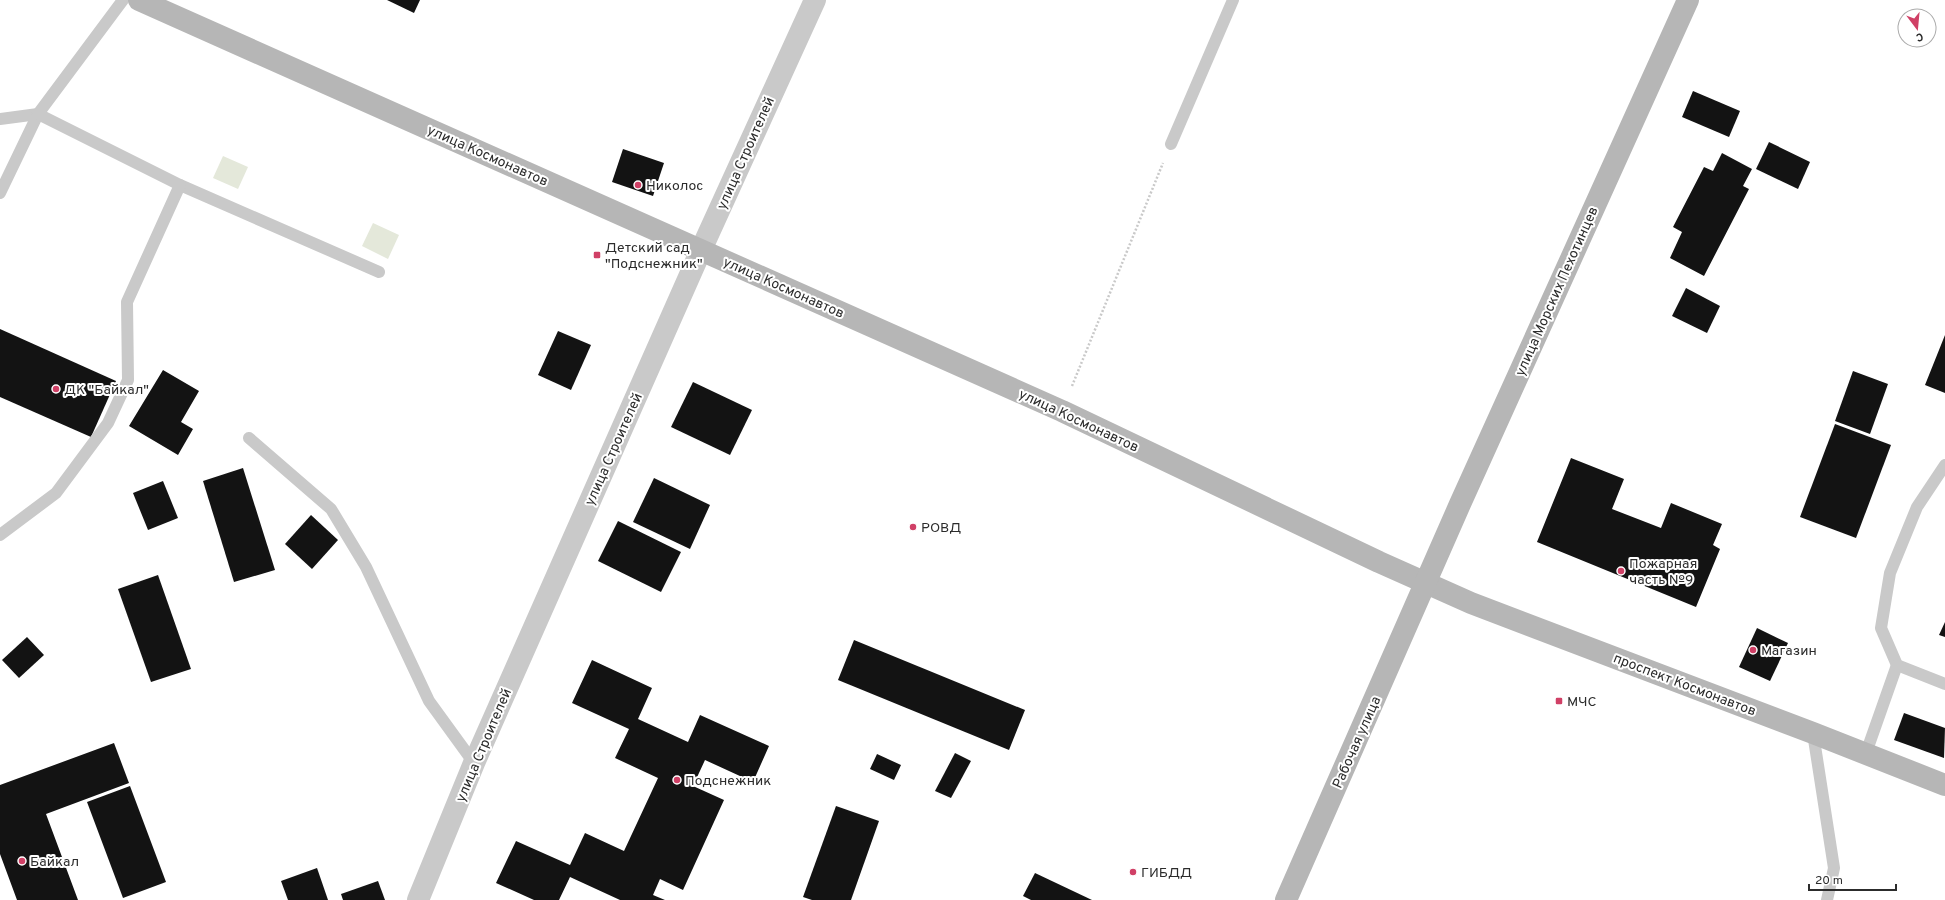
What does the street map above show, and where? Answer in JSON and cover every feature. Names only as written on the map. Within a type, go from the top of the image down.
[{"type":"street","name":"улица Космонавтов","points":[[139,0],[1062,411],[1425,583]]},
{"type":"street","name":"улица Строителей","points":[[418,900],[474,763],[701,250],[815,0]]},
{"type":"street","name":"улица Морских Пехотинцев","points":[[1425,583],[1688,0]]},
{"type":"street","name":"проспект Космонавтов","points":[[1425,583],[1471,603],[1814,733],[1945,785]]},
{"type":"street","name":"Рабочая улица","points":[[1286,900],[1425,583]]},
{"type":"lane","points":[[0,194],[38,114],[123,0]]},
{"type":"lane","points":[[1171,144],[1233,0]]},
{"type":"lane","points":[[0,119],[38,114],[180,185],[379,272]]},
{"type":"lane","points":[[0,535],[56,493],[108,423],[128,380],[127,302],[180,185]]},
{"type":"lane","points":[[249,438],[331,508],[366,567],[429,701],[474,763]]},
{"type":"lane","points":[[1866,753],[1897,665],[1881,628],[1890,573],[1917,507],[1945,465]]},
{"type":"lane","points":[[1897,665],[1945,684]]},
{"type":"lane","points":[[1814,733],[1834,868],[1827,900]]},
{"type":"path","points":[[1062,411],[1171,144]]},
{"type":"shaded area","points":[[223,156],[248,167],[238,189],[213,178]]},
{"type":"shaded area","points":[[373,223],[399,235],[388,259],[362,246]]},
{"type":"building","points":[[387,0],[420,0],[414,13]]},
{"type":"building","points":[[1693,91],[1740,111],[1729,137],[1682,117]]},
{"type":"building","points":[[1769,142],[1810,162],[1798,189],[1756,169]]},
{"type":"building","points":[[623,149],[664,163],[653,196],[612,182]]},
{"type":"building","points":[[1722,153],[1752,169],[1743,186],[1749,189],[1704,276],[1670,258],[1682,232],[1673,227],[1704,167],[1713,171]]},
{"type":"building","points":[[1686,288],[1720,306],[1707,333],[1672,316]]},
{"type":"building","name":"ДК \"Байкал\"","points":[[0,329],[116,381],[91,437],[0,397]]},
{"type":"building","points":[[558,331],[591,345],[571,390],[538,375]]},
{"type":"building","points":[[1945,335],[1945,393],[1925,385]]},
{"type":"building","points":[[163,370],[199,391],[181,422],[193,429],[178,455],[129,426]]},
{"type":"building","points":[[1853,371],[1888,384],[1870,434],[1835,421]]},
{"type":"building","points":[[693,382],[752,410],[730,455],[671,427]]},
{"type":"building","points":[[1835,424],[1891,445],[1856,538],[1800,517]]},
{"type":"building","points":[[1571,458],[1624,479],[1612,509],[1661,528],[1671,503],[1722,524],[1713,545],[1720,549],[1696,607],[1537,542]]},
{"type":"building","points":[[243,468],[275,570],[234,582],[203,481]]},
{"type":"building","points":[[654,478],[710,505],[690,549],[633,522]]},
{"type":"building","points":[[163,481],[178,518],[148,530],[133,493]]},
{"type":"building","points":[[311,515],[338,540],[312,569],[285,544]]},
{"type":"building","points":[[618,521],[681,552],[661,592],[598,561]]},
{"type":"building","points":[[158,575],[191,669],[151,682],[118,589]]},
{"type":"building","points":[[1945,622],[1945,637],[1939,635]]},
{"type":"building","points":[[1757,628],[1788,643],[1770,681],[1739,667]]},
{"type":"building","points":[[27,637],[44,655],[19,678],[2,660]]},
{"type":"building","points":[[854,640],[1025,710],[1009,750],[838,680]]},
{"type":"building","name":"Подснежник","points":[[592,660],[652,688],[638,719],[688,742],[700,715],[769,746],[753,782],[705,760],[693,786],[724,800],[683,890],[660,879],[653,895],[665,900],[620,900],[570,877],[559,900],[534,900],[496,883],[516,841],[570,865],[585,833],[624,851],[658,778],[615,758],[629,729],[572,703]]},
{"type":"building","points":[[1904,713],[1945,728],[1944,758],[1894,740]]},
{"type":"building","points":[[114,743],[129,783],[46,814],[78,900],[17,900],[0,854],[0,785]]},
{"type":"building","points":[[955,753],[971,761],[951,798],[935,791]]},
{"type":"building","points":[[877,754],[901,765],[894,780],[870,769]]},
{"type":"building","points":[[130,786],[166,882],[123,898],[87,802]]},
{"type":"building","points":[[836,806],[879,821],[851,900],[812,900],[803,897]]},
{"type":"building","points":[[317,868],[328,900],[288,900],[281,881]]},
{"type":"building","points":[[1035,873],[1092,900],[1031,900],[1023,896]]},
{"type":"building","points":[[378,881],[385,900],[343,900],[341,894]]},
{"type":"place","name":"Николос","points":[[638,185]]},
{"type":"place","name":"Детский сад \"Подснежник\"","points":[[597,255]]},
{"type":"place","name":"ДК \"Байкал\"","points":[[56,389]]},
{"type":"place","name":"РОВД","points":[[913,527]]},
{"type":"place","name":"Пожарная часть №9","points":[[1621,571]]},
{"type":"place","name":"Магазин","points":[[1753,650]]},
{"type":"place","name":"МЧС","points":[[1559,701]]},
{"type":"place","name":"Подснежник","points":[[677,780]]},
{"type":"place","name":"Байкал","points":[[22,861]]},
{"type":"place","name":"ГИБДД","points":[[1133,872]]}]
